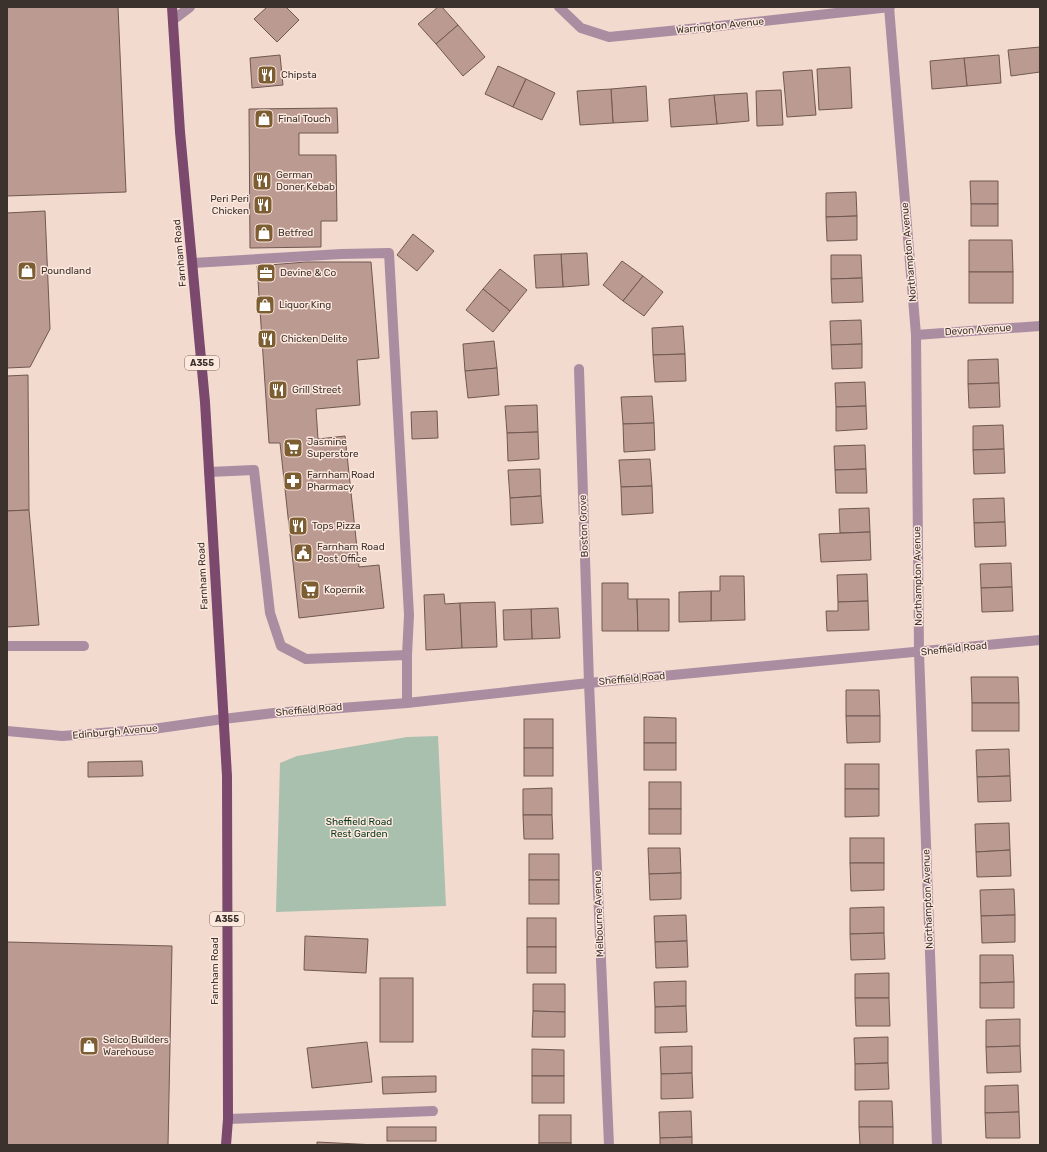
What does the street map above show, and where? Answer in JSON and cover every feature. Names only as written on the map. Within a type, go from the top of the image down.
[{"type":"main road","name":"Farnham Road","points":[[172,7],[180,132],[205,402],[227,791],[228,1119],[226,1145]]},
{"type":"street","points":[[173,20],[190,7]]},
{"type":"street","name":"Warrington Avenue","points":[[559,7],[581,28],[609,37],[889,7]]},
{"type":"street","name":"Northampton Avenue","points":[[889,7],[916,335],[919,652],[937,1145]]},
{"type":"street","points":[[193,263],[341,254],[389,253],[409,615],[407,703]]},
{"type":"street","name":"Devon Avenue","points":[[916,335],[1040,326]]},
{"type":"street","name":"Boston Grove","points":[[579,369],[589,683]]},
{"type":"street","points":[[209,472],[254,470],[270,613],[281,646],[306,659],[407,655]]},
{"type":"street","name":"Sheffield Road","points":[[223,719],[274,713],[407,703],[589,683],[1040,640]]},
{"type":"street","points":[[7,646],[84,646]]},
{"type":"street","name":"Melbourne Avenue","points":[[589,683],[609,1145]]},
{"type":"street","name":"Edinburgh Avenue","points":[[7,731],[62,736],[153,729],[223,719]]},
{"type":"street","points":[[228,1119],[433,1111]]},
{"type":"green space","name":"Sheffield Road Rest Garden","points":[[438,736],[446,906],[276,912],[280,763],[297,756],[407,737]]},
{"type":"building","points":[[7,7],[118,7],[126,192],[7,196]]},
{"type":"building","points":[[267,7],[286,7],[299,20],[277,42],[254,19]]},
{"type":"building","points":[[438,7],[442,7],[458,25],[436,44],[418,24]]},
{"type":"building","points":[[458,25],[485,57],[463,76],[436,44]]},
{"type":"building","points":[[1040,47],[1040,72],[1011,76],[1008,50]]},
{"type":"building","points":[[280,55],[283,85],[252,88],[250,58]]},
{"type":"building","points":[[999,55],[1001,83],[967,86],[964,58]]},
{"type":"building","points":[[964,58],[967,86],[932,89],[930,61]]},
{"type":"building","points":[[498,66],[526,79],[513,107],[485,94]]},
{"type":"building","points":[[850,67],[852,108],[819,110],[817,69]]},
{"type":"building","points":[[812,70],[816,115],[787,117],[783,72]]},
{"type":"building","points":[[526,79],[555,93],[542,120],[513,107]]},
{"type":"building","points":[[646,86],[648,121],[613,123],[611,89]]},
{"type":"building","points":[[611,89],[613,123],[580,125],[577,91]]},
{"type":"building","points":[[781,90],[783,125],[757,126],[756,91]]},
{"type":"building","points":[[747,93],[749,121],[717,124],[714,95]]},
{"type":"building","points":[[714,95],[717,124],[671,127],[669,99]]},
{"type":"building","points":[[337,108],[338,133],[299,133],[299,155],[336,155],[337,221],[321,221],[321,247],[250,248],[249,109]]},
{"type":"building","points":[[970,181],[998,181],[998,204],[971,204]]},
{"type":"building","points":[[856,192],[857,216],[826,217],[826,193]]},
{"type":"building","points":[[971,204],[998,204],[998,226],[971,226]]},
{"type":"building","name":"Poundland","points":[[45,211],[50,329],[30,367],[7,368],[7,213]]},
{"type":"building","points":[[857,216],[857,240],[827,241],[826,217]]},
{"type":"building","points":[[413,234],[434,251],[417,271],[397,255]]},
{"type":"building","points":[[969,240],[1012,240],[1013,272],[969,272]]},
{"type":"building","points":[[587,253],[589,285],[563,287],[561,254]]},
{"type":"building","points":[[561,254],[563,287],[536,288],[534,255]]},
{"type":"building","points":[[831,255],[861,255],[862,278],[831,279]]},
{"type":"building","points":[[622,261],[643,276],[623,301],[603,285]]},
{"type":"building","points":[[306,262],[371,262],[379,358],[357,360],[360,405],[316,409],[318,439],[345,436],[359,567],[379,565],[384,608],[299,618],[280,443],[269,443],[257,266]]},
{"type":"building","points":[[500,269],[527,290],[510,311],[483,289]]},
{"type":"building","points":[[969,272],[1013,272],[1013,303],[969,303]]},
{"type":"building","points":[[643,276],[663,292],[644,316],[623,301]]},
{"type":"building","points":[[862,278],[863,302],[832,303],[831,279]]},
{"type":"building","points":[[483,289],[510,311],[493,332],[466,310]]},
{"type":"building","points":[[861,320],[862,344],[831,345],[830,321]]},
{"type":"building","points":[[683,326],[685,354],[653,355],[652,328]]},
{"type":"building","points":[[494,341],[497,368],[465,371],[463,344]]},
{"type":"building","points":[[862,344],[862,368],[832,369],[831,345]]},
{"type":"building","points":[[685,354],[686,381],[655,382],[653,355]]},
{"type":"building","points":[[998,359],[999,383],[968,384],[968,360]]},
{"type":"building","points":[[497,368],[499,395],[468,398],[465,371]]},
{"type":"building","points":[[28,375],[29,510],[7,511],[7,376]]},
{"type":"building","points":[[865,382],[866,406],[836,407],[835,383]]},
{"type":"building","points":[[999,383],[1000,407],[969,408],[968,384]]},
{"type":"building","points":[[652,396],[654,423],[623,424],[621,397]]},
{"type":"building","points":[[537,405],[538,432],[507,433],[505,406]]},
{"type":"building","points":[[866,406],[867,429],[836,431],[836,407]]},
{"type":"building","points":[[437,411],[438,438],[412,439],[411,412]]},
{"type":"building","points":[[654,423],[655,450],[624,452],[623,424]]},
{"type":"building","points":[[1003,425],[1004,449],[973,450],[973,426]]},
{"type":"building","points":[[538,432],[539,459],[508,461],[507,433]]},
{"type":"building","points":[[865,445],[866,469],[835,470],[834,446]]},
{"type":"building","points":[[1004,449],[1005,473],[974,474],[973,450]]},
{"type":"building","points":[[650,459],[652,486],[621,487],[619,460]]},
{"type":"building","points":[[540,469],[541,496],[510,498],[508,470]]},
{"type":"building","points":[[866,469],[867,493],[836,493],[835,470]]},
{"type":"building","points":[[652,486],[653,513],[622,515],[621,487]]},
{"type":"building","points":[[541,496],[543,523],[511,525],[510,498]]},
{"type":"building","points":[[1004,498],[1005,522],[974,523],[973,499]]},
{"type":"building","points":[[869,508],[870,532],[840,533],[839,509]]},
{"type":"building","points":[[29,510],[39,625],[7,627],[7,511]]},
{"type":"building","points":[[1005,522],[1006,546],[975,547],[974,523]]},
{"type":"building","points":[[870,532],[871,560],[821,562],[819,534]]},
{"type":"building","points":[[1011,563],[1012,587],[981,588],[980,564]]},
{"type":"building","points":[[867,574],[868,601],[838,602],[837,575]]},
{"type":"building","points":[[720,576],[744,576],[745,620],[711,621],[711,591],[720,591]]},
{"type":"building","points":[[602,583],[628,583],[628,599],[637,599],[638,631],[602,631]]},
{"type":"building","points":[[1012,587],[1013,611],[982,612],[981,588]]},
{"type":"building","points":[[711,591],[711,621],[679,622],[679,592]]},
{"type":"building","points":[[444,594],[445,604],[460,603],[462,648],[426,650],[424,595]]},
{"type":"building","points":[[637,599],[669,599],[669,631],[638,631]]},
{"type":"building","points":[[868,601],[869,630],[827,631],[826,611],[838,611],[838,602]]},
{"type":"building","points":[[495,602],[497,647],[462,648],[460,603]]},
{"type":"building","points":[[558,608],[560,638],[532,639],[531,609]]},
{"type":"building","points":[[531,609],[532,639],[504,640],[503,610]]},
{"type":"building","points":[[971,677],[1018,677],[1019,703],[972,703]]},
{"type":"building","points":[[846,690],[879,690],[880,716],[846,716]]},
{"type":"building","points":[[972,703],[1019,703],[1019,731],[972,731]]},
{"type":"building","points":[[846,716],[880,716],[880,742],[847,743]]},
{"type":"building","points":[[644,717],[676,718],[676,743],[644,743]]},
{"type":"building","points":[[524,719],[553,719],[553,748],[524,748]]},
{"type":"building","points":[[644,743],[676,743],[676,770],[644,770]]},
{"type":"building","points":[[524,748],[553,748],[553,776],[524,776]]},
{"type":"building","points":[[1009,749],[1010,776],[977,777],[976,750]]},
{"type":"building","points":[[142,761],[143,776],[88,777],[88,762]]},
{"type":"building","points":[[845,764],[879,764],[879,789],[845,789]]},
{"type":"building","points":[[1010,776],[1011,801],[978,802],[977,777]]},
{"type":"building","points":[[649,782],[681,782],[681,809],[649,809]]},
{"type":"building","points":[[552,788],[552,815],[523,815],[523,789]]},
{"type":"building","points":[[845,789],[879,789],[879,816],[845,817]]},
{"type":"building","points":[[649,809],[681,809],[681,834],[649,834]]},
{"type":"building","points":[[523,815],[552,815],[553,839],[524,839]]},
{"type":"building","points":[[1009,823],[1010,850],[976,852],[975,824]]},
{"type":"building","points":[[850,838],[884,838],[884,863],[850,863]]},
{"type":"building","points":[[648,848],[680,848],[681,873],[649,874]]},
{"type":"building","points":[[1010,850],[1011,876],[977,877],[976,852]]},
{"type":"building","points":[[529,854],[559,854],[559,880],[529,880]]},
{"type":"building","points":[[850,863],[884,863],[884,890],[851,891]]},
{"type":"building","points":[[681,873],[681,899],[650,900],[649,874]]},
{"type":"building","points":[[529,880],[559,880],[559,904],[529,904]]},
{"type":"building","points":[[1014,889],[1015,915],[981,916],[980,890]]},
{"type":"building","points":[[884,907],[884,933],[850,934],[850,908]]},
{"type":"building","points":[[686,915],[687,941],[655,942],[654,916]]},
{"type":"building","points":[[1015,915],[1015,942],[982,943],[981,916]]},
{"type":"building","points":[[527,918],[556,918],[556,947],[527,947]]},
{"type":"building","points":[[884,933],[885,959],[851,960],[850,934]]},
{"type":"building","points":[[305,936],[368,939],[366,973],[304,970]]},
{"type":"building","points":[[687,941],[688,967],[656,968],[655,942]]},
{"type":"building","name":"Selco Builders Warehouse","points":[[7,942],[172,946],[168,1145],[7,1145]]},
{"type":"building","points":[[527,947],[556,947],[556,973],[527,973]]},
{"type":"building","points":[[980,955],[1013,955],[1014,982],[980,983]]},
{"type":"building","points":[[889,973],[889,998],[855,998],[855,974]]},
{"type":"building","points":[[380,978],[413,978],[413,1042],[380,1042]]},
{"type":"building","points":[[686,981],[686,1006],[655,1007],[654,982]]},
{"type":"building","points":[[1014,982],[1014,1008],[980,1008],[980,983]]},
{"type":"building","points":[[533,984],[565,984],[565,1012],[533,1011]]},
{"type":"building","points":[[855,998],[889,998],[890,1026],[856,1026]]},
{"type":"building","points":[[686,1006],[687,1032],[655,1033],[655,1007]]},
{"type":"building","points":[[533,1011],[565,1012],[565,1037],[532,1037]]},
{"type":"building","points":[[1020,1019],[1020,1046],[986,1047],[986,1020]]},
{"type":"building","points":[[888,1037],[888,1063],[855,1064],[854,1038]]},
{"type":"building","points":[[367,1042],[372,1082],[312,1088],[307,1048]]},
{"type":"building","points":[[692,1046],[692,1073],[661,1074],[660,1047]]},
{"type":"building","points":[[1020,1046],[1021,1072],[987,1073],[986,1047]]},
{"type":"building","points":[[532,1049],[564,1050],[564,1076],[532,1076]]},
{"type":"building","points":[[888,1063],[889,1089],[855,1090],[855,1064]]},
{"type":"building","points":[[692,1073],[693,1098],[661,1099],[661,1074]]},
{"type":"building","points":[[436,1076],[436,1092],[383,1094],[382,1077]]},
{"type":"building","points":[[532,1076],[564,1076],[564,1103],[532,1103]]},
{"type":"building","points":[[1018,1085],[1019,1112],[985,1113],[985,1086]]},
{"type":"building","points":[[859,1101],[892,1101],[893,1127],[859,1127]]},
{"type":"building","points":[[691,1111],[692,1137],[660,1138],[659,1112]]},
{"type":"building","points":[[1019,1112],[1020,1138],[986,1138],[985,1113]]},
{"type":"building","points":[[539,1115],[571,1115],[571,1143],[539,1143]]},
{"type":"building","points":[[387,1127],[436,1127],[436,1141],[387,1141]]},
{"type":"building","points":[[859,1127],[893,1127],[893,1145],[860,1145]]},
{"type":"building","points":[[692,1137],[692,1145],[660,1145],[660,1138]]},
{"type":"building","points":[[317,1142],[376,1145],[317,1145]]},
{"type":"building","points":[[539,1143],[571,1143],[571,1145],[539,1145]]},
{"type":"place","name":"Chipsta","points":[[267,75]]},
{"type":"place","name":"Final Touch","points":[[264,119]]},
{"type":"place","name":"German Doner Kebab","points":[[262,181]]},
{"type":"place","name":"Peri Peri Chicken","points":[[263,205]]},
{"type":"place","name":"Betfred","points":[[264,233]]},
{"type":"place","name":"Poundland","points":[[27,271]]},
{"type":"place","name":"Devine & Co","points":[[266,273]]},
{"type":"place","name":"Liquor King","points":[[265,305]]},
{"type":"place","name":"Chicken Delite","points":[[267,339]]},
{"type":"place","name":"Grill Street","points":[[278,390]]},
{"type":"place","name":"Jasmine Superstore","points":[[293,448]]},
{"type":"place","name":"Farnham Road Pharmacy","points":[[293,481]]},
{"type":"place","name":"Tops Pizza","points":[[298,526]]},
{"type":"place","name":"Farnham Road Post Office","points":[[303,553]]},
{"type":"place","name":"Kopernik","points":[[310,590]]},
{"type":"place","name":"Selco Builders Warehouse","points":[[89,1046]]}]
